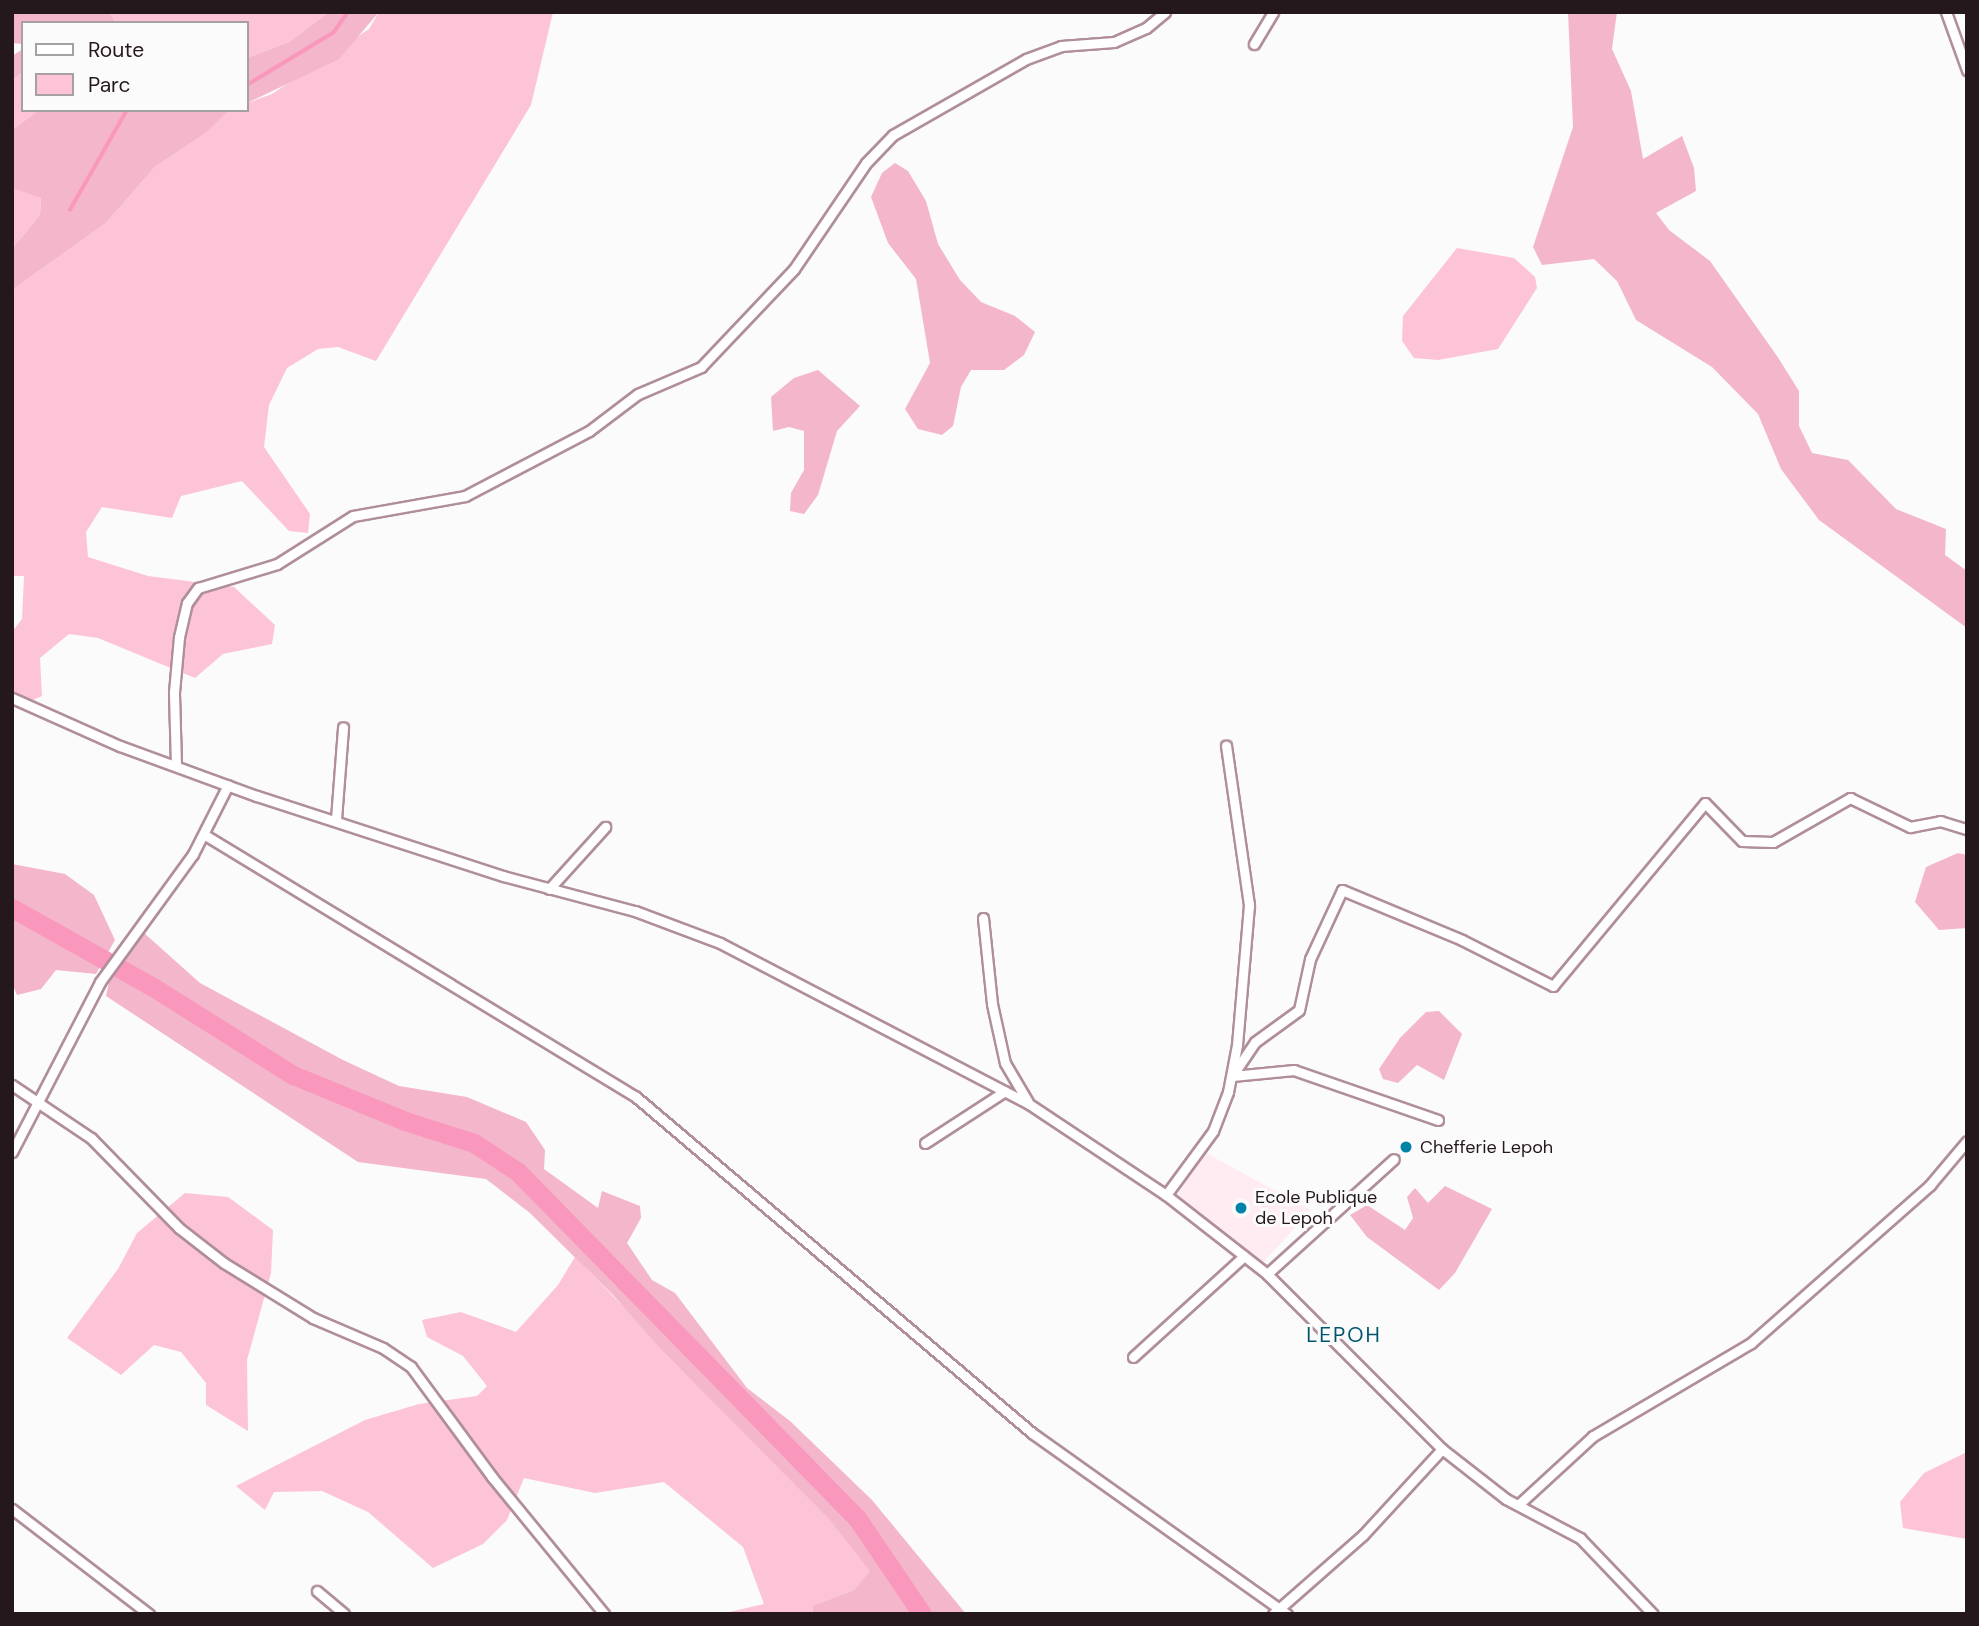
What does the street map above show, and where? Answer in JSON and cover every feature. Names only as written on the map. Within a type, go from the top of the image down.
[{"type":"street","points":[[176,765],[174,692],[179,637],[187,603],[198,588],[277,564],[353,516],[465,496],[589,431],[638,394],[701,367],[794,269],[866,163],[893,135],[1026,58],[1065,45],[1114,43],[1146,28],[1165,12]]},
{"type":"street","points":[[1254,44],[1273,12]]},
{"type":"street","points":[[1946,12],[1967,70]]},
{"type":"street","points":[[12,698],[228,785],[549,889],[635,911],[720,943],[1029,1104],[1166,1195],[1267,1274],[1442,1449],[1518,1506],[1580,1538],[1653,1614]]},
{"type":"street","points":[[336,819],[343,727]]},
{"type":"street","points":[[1166,1195],[1213,1130],[1232,1076],[1249,905],[1226,746]]},
{"type":"street","points":[[12,1152],[36,1100],[100,982],[205,835],[228,785]]},
{"type":"street","points":[[1232,1076],[1255,1042],[1299,1010],[1310,959],[1342,890],[1462,940],[1553,986],[1705,803],[1742,841],[1773,842],[1850,798],[1910,827],[1940,821],[1967,829]]},
{"type":"street","points":[[549,889],[605,827]]},
{"type":"street","points":[[205,835],[636,1097],[1032,1433],[1280,1612],[1363,1535],[1442,1449]]},
{"type":"street","points":[[984,918],[992,1004],[1005,1063],[1029,1104]]},
{"type":"street","points":[[1232,1076],[1294,1070],[1438,1120]]},
{"type":"street","points":[[12,1085],[91,1138],[179,1228],[224,1264],[313,1318],[383,1348],[411,1367],[492,1477],[604,1614]]},
{"type":"street","points":[[925,1143],[1004,1091]]},
{"type":"street","points":[[1518,1506],[1593,1436],[1751,1343],[1930,1185],[1967,1141]]},
{"type":"street","points":[[1267,1274],[1394,1159]]},
{"type":"street","points":[[1133,1357],[1244,1256]]},
{"type":"street","points":[[12,1509],[149,1614]]},
{"type":"street","points":[[317,1591],[344,1614]]},
{"type":"shaded area","points":[[12,12],[110,12],[115,21],[21,21],[21,44],[12,43]]},
{"type":"shaded area","points":[[329,12],[379,12],[339,59],[248,103],[248,58],[289,42]]},
{"type":"shaded area","points":[[1568,12],[1617,12],[1612,49],[1631,91],[1643,159],[1682,136],[1694,168],[1696,191],[1656,213],[1669,230],[1710,261],[1777,356],[1799,391],[1799,426],[1812,453],[1848,460],[1896,509],[1946,529],[1945,555],[1967,571],[1967,628],[1819,520],[1781,469],[1758,414],[1712,367],[1636,320],[1617,281],[1594,259],[1542,265],[1533,247],[1573,127]]},
{"type":"shaded area","points":[[21,50],[21,73],[12,80],[12,56]]},
{"type":"shaded area","points":[[36,112],[227,112],[206,133],[155,167],[106,223],[12,290],[12,249],[40,215],[41,198],[12,188],[12,130]]},
{"type":"shaded area","points":[[895,163],[908,171],[926,201],[938,244],[960,280],[981,302],[1015,316],[1035,332],[1024,355],[1004,370],[971,370],[961,387],[953,426],[942,435],[918,429],[905,409],[930,363],[916,279],[888,243],[871,197],[882,173]]},
{"type":"shaded area","points":[[818,370],[860,406],[837,431],[818,495],[804,514],[790,511],[791,493],[804,470],[804,431],[789,427],[773,431],[771,397],[794,378]]},
{"type":"shaded area","points":[[1958,853],[1967,855],[1967,928],[1939,930],[1915,902],[1926,867]]},
{"type":"shaded area","points":[[12,864],[65,874],[94,895],[115,940],[96,974],[56,970],[41,989],[17,995],[12,983]]},
{"type":"shaded area","points":[[144,933],[200,983],[343,1060],[399,1086],[467,1097],[526,1122],[545,1150],[544,1169],[598,1208],[602,1191],[640,1206],[641,1218],[627,1243],[652,1280],[675,1293],[747,1388],[790,1421],[872,1500],[966,1614],[813,1614],[812,1606],[854,1590],[870,1571],[830,1520],[658,1346],[613,1295],[530,1213],[486,1179],[358,1162],[106,996],[109,982]]},
{"type":"shaded area","points":[[1439,1011],[1462,1034],[1444,1080],[1417,1065],[1398,1083],[1383,1079],[1379,1069],[1400,1038],[1426,1012]]},
{"type":"shaded area","name":"Ecole Publique de Lepoh","points":[[1204,1152],[1311,1210],[1259,1267],[1171,1206]]},
{"type":"shaded area","points":[[1445,1186],[1492,1209],[1455,1273],[1439,1290],[1367,1237],[1350,1215],[1367,1205],[1405,1230],[1413,1218],[1407,1197],[1415,1188],[1428,1203]]},
{"type":"green space","points":[[110,12],[329,12],[289,42],[248,58],[248,21],[115,21]]},
{"type":"green space","points":[[379,12],[553,12],[531,105],[376,361],[338,347],[318,349],[287,368],[269,405],[264,447],[310,514],[308,533],[289,531],[242,481],[181,496],[172,518],[102,507],[86,532],[88,557],[148,576],[234,587],[275,625],[272,644],[223,654],[195,678],[98,638],[69,634],[40,658],[42,696],[33,700],[12,696],[12,632],[22,619],[24,576],[12,576],[12,290],[106,223],[155,167],[206,133],[225,112],[248,112],[248,103],[272,94],[369,29]]},
{"type":"green space","points":[[21,73],[21,112],[36,112],[12,130],[12,80]]},
{"type":"green space","points":[[12,188],[41,197],[40,215],[12,249]]},
{"type":"green space","points":[[1457,248],[1514,258],[1535,277],[1537,288],[1498,349],[1438,360],[1414,358],[1402,341],[1403,316]]},
{"type":"green space","points":[[185,1193],[228,1197],[273,1230],[271,1273],[247,1360],[248,1431],[206,1405],[206,1383],[181,1352],[154,1345],[121,1375],[67,1338],[118,1269],[137,1233]]},
{"type":"green space","points":[[575,1257],[831,1520],[871,1571],[854,1590],[812,1606],[813,1614],[720,1614],[764,1604],[743,1547],[664,1482],[595,1493],[524,1478],[507,1520],[483,1544],[433,1568],[368,1512],[322,1491],[274,1492],[265,1510],[236,1486],[365,1420],[419,1404],[477,1396],[487,1386],[463,1356],[427,1337],[422,1320],[461,1312],[516,1332],[558,1285]]},
{"type":"green space","points":[[1967,1452],[1967,1539],[1903,1528],[1900,1502],[1924,1473]]},
{"type":"waterway","points":[[248,84],[334,32],[348,12]]},
{"type":"waterway","points":[[70,210],[126,112]]},
{"type":"waterway","points":[[12,908],[153,987],[293,1075],[405,1121],[474,1143],[518,1172],[857,1518],[922,1614]]},
{"type":"place","name":"Chefferie Lepoh","points":[[1406,1147]]},
{"type":"place","name":"Ecole Publique de Lepoh","points":[[1241,1208]]},
{"type":"district","name":"LEPOH","points":[[1344,1335]]}]
